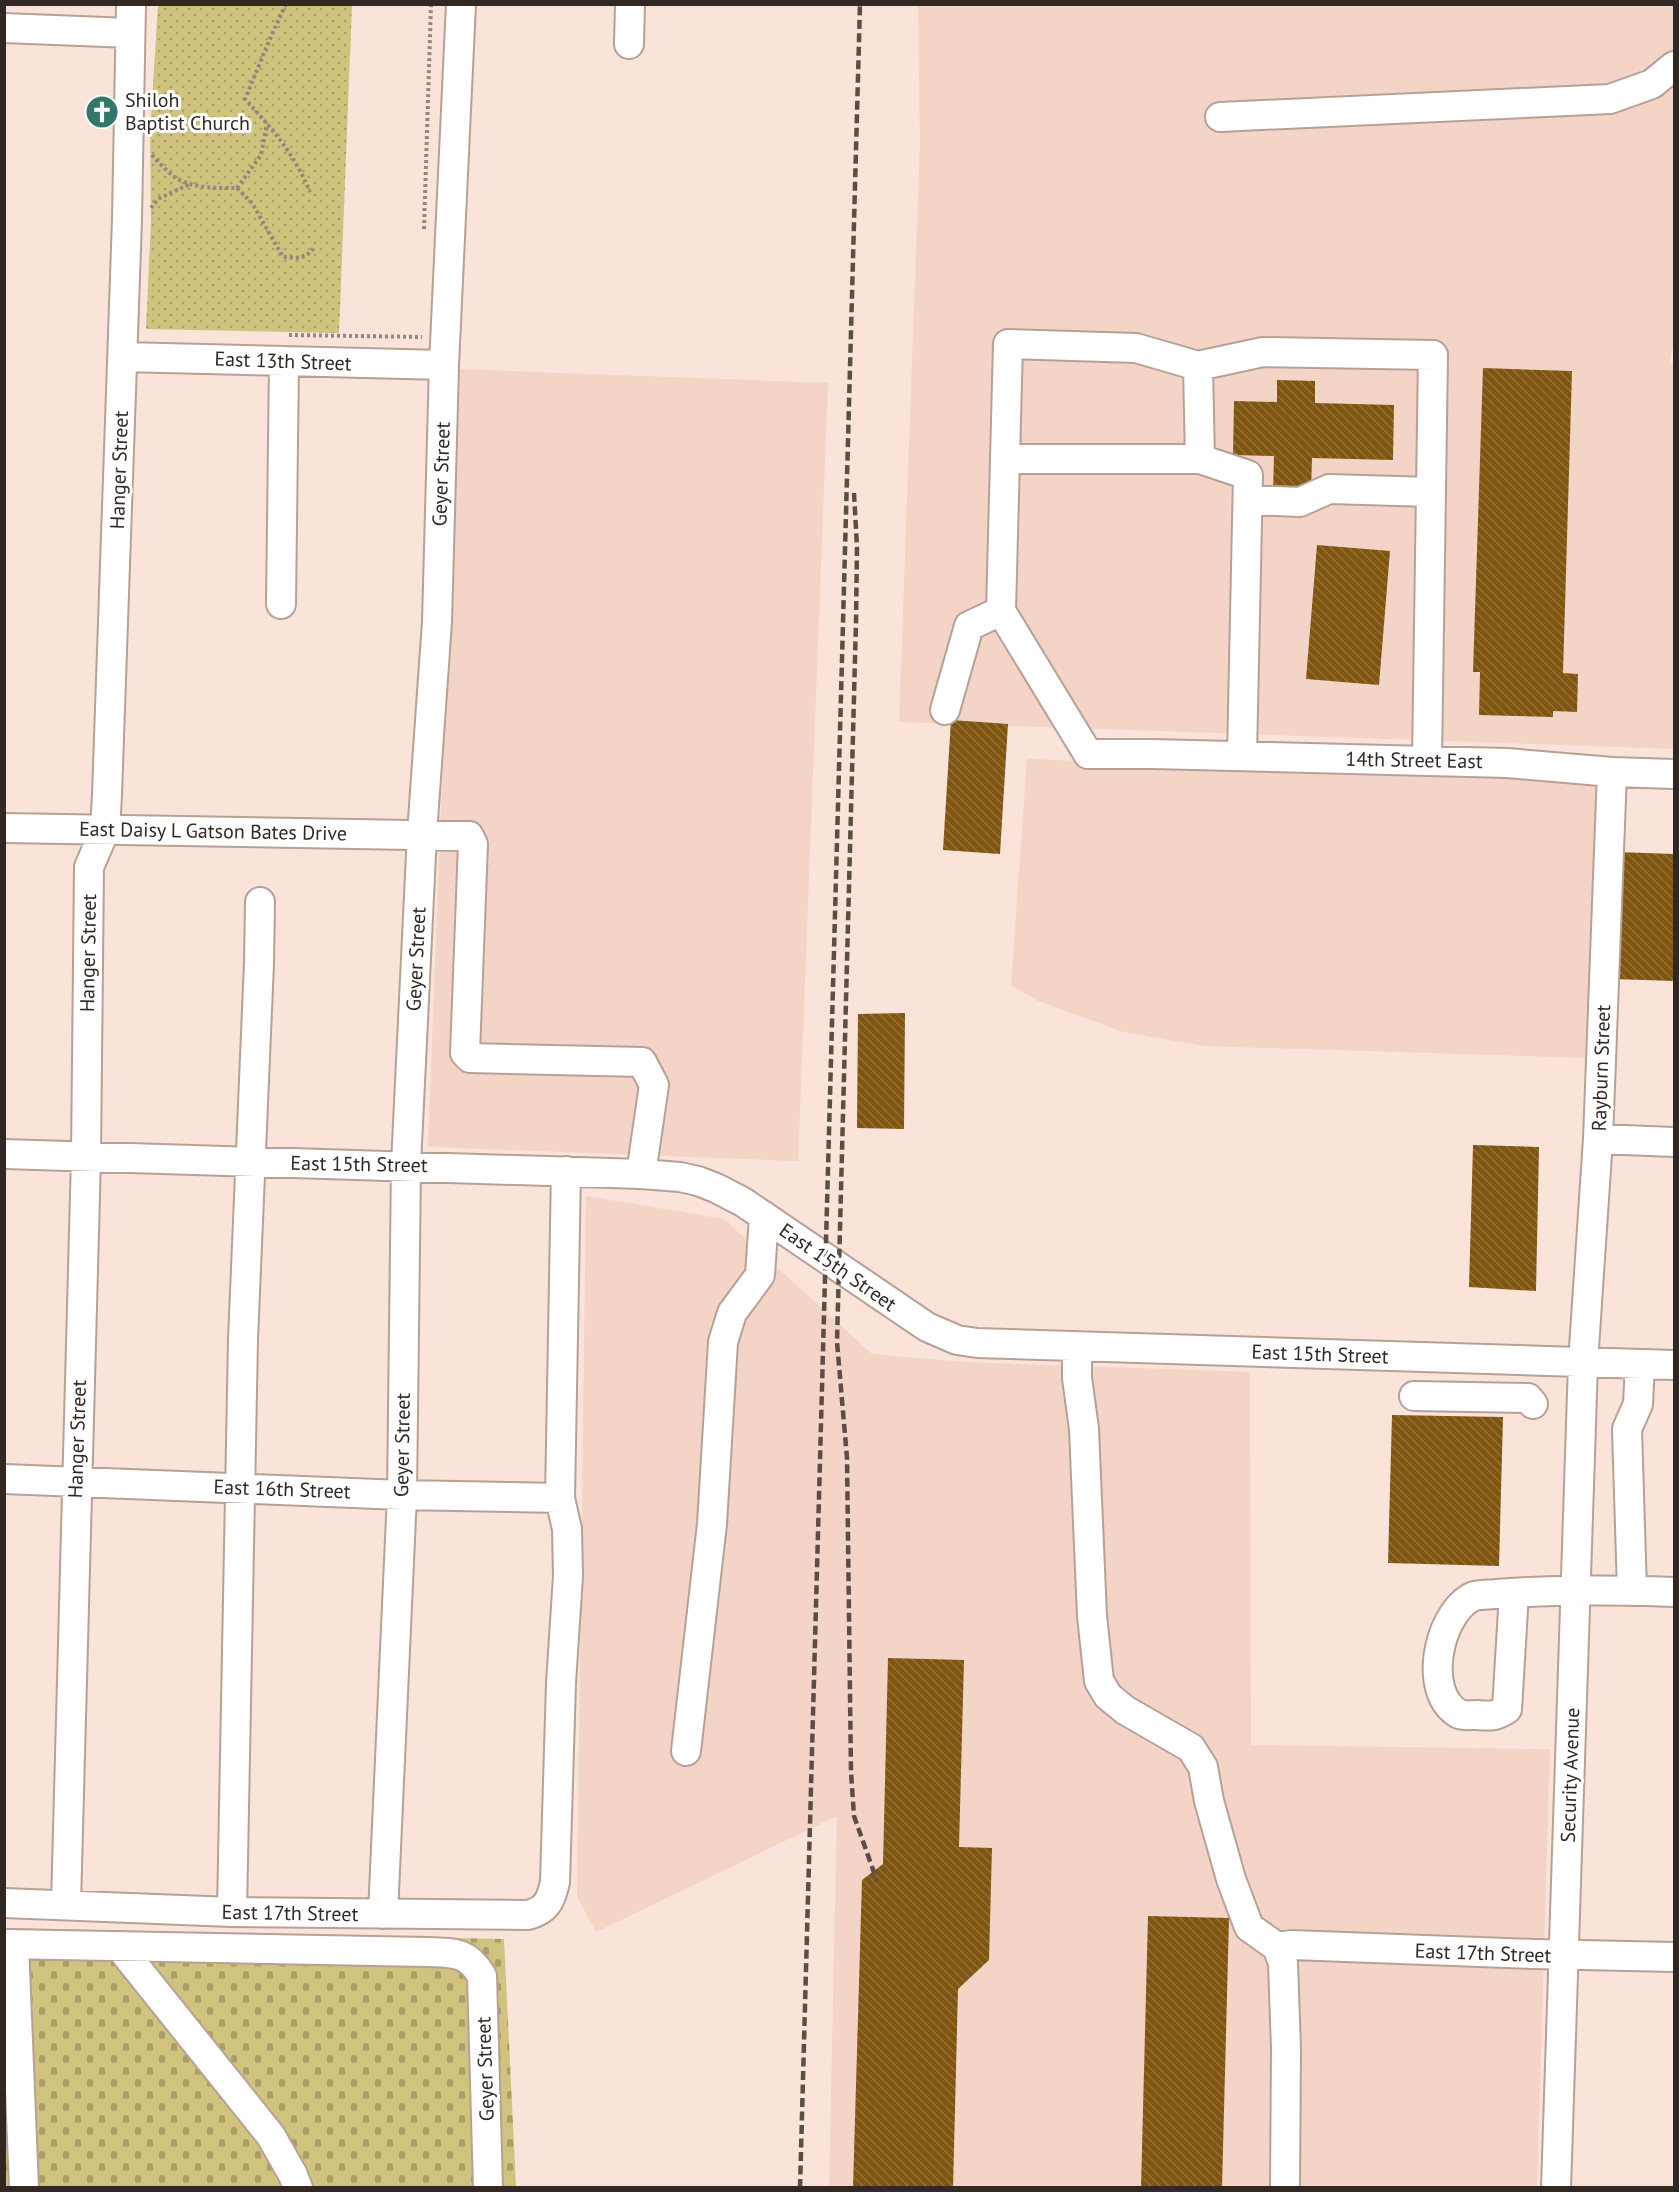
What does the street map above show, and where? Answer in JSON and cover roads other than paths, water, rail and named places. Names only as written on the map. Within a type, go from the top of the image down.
[{"type":"street","name":"Hanger Street","points":[[66,1905],[86,1157],[89,867],[105,830],[123,357],[131,4]]},
{"type":"street","name":"Geyer Street","points":[[383,1914],[402,1495],[406,1165],[422,834],[437,622],[444,365],[461,4]]},
{"type":"street","points":[[629,44],[630,4]]},
{"type":"street","points":[[4,28],[130,33]]},
{"type":"street","points":[[1220,117],[1610,99],[1652,84],[1674,66]]},
{"type":"street","points":[[945,710],[969,626],[1001,611],[1008,344],[1136,348],[1198,366],[1263,352],[1433,355],[1427,761]]},
{"type":"street","points":[[281,604],[285,348]]},
{"type":"street","name":"East 13th Street","points":[[123,357],[285,348],[444,365]]},
{"type":"street","points":[[1198,366],[1200,459]]},
{"type":"street","points":[[1005,459],[1200,459],[1248,475],[1242,756]]},
{"type":"street","points":[[1248,500],[1300,502],[1329,489],[1431,492]]},
{"type":"street","name":"14th Street East","points":[[1001,611],[1088,754],[1507,763],[1612,772],[1674,774]]},
{"type":"street","name":"Rayburn Street","points":[[1583,1363],[1598,1139],[1612,772]]},
{"type":"street","name":"East Daisy L Gatson Bates Drive","points":[[4,828],[469,836],[473,844],[465,1053],[470,1058],[642,1062],[654,1085],[641,1174]]},
{"type":"street","points":[[232,1912],[243,1339],[260,963],[260,902]]},
{"type":"street","points":[[1598,1139],[1674,1142]]},
{"type":"street","name":"East 15th Street","points":[[4,1154],[406,1165],[680,1177],[716,1188],[743,1202],[927,1327],[957,1340],[978,1343],[1674,1365]]},
{"type":"street","points":[[560,1498],[566,1171]]},
{"type":"street","points":[[686,1750],[712,1524],[723,1342],[732,1313],[760,1275],[764,1216]]},
{"type":"street","points":[[1077,1347],[1077,1378],[1084,1429],[1092,1616],[1099,1681],[1108,1696],[1125,1710],[1191,1748],[1203,1767],[1209,1801],[1231,1879],[1249,1927],[1285,1946],[1282,1963],[1285,2038],[1285,2187]]},
{"type":"street","points":[[1450,1397],[1451,1358]]},
{"type":"street","name":"Security Avenue","points":[[1556,2187],[1583,1363]]},
{"type":"street","points":[[1632,1591],[1628,1429],[1638,1404],[1640,1364]]},
{"type":"street","points":[[1414,1396],[1528,1398],[1533,1404]]},
{"type":"street","name":"East 16th Street","points":[[4,1479],[402,1495],[560,1498]]},
{"type":"street","name":"East 17th Street","points":[[4,1903],[232,1912],[528,1915],[547,1906],[552,1897],[555,1882],[561,1683],[568,1576],[567,1529],[560,1498]]},
{"type":"street","points":[[1514,1593],[1576,1590],[1674,1592]]},
{"type":"street","points":[[24,2187],[9,1944],[119,1946],[271,2136],[298,2187]]},
{"type":"street","name":"Geyer Street","points":[[119,1946],[427,1952],[458,1953],[465,1956],[476,1966],[482,1976],[488,2187]]},
{"type":"street","name":"East 17th Street","points":[[1285,1946],[1674,1957]]},
{"type":"railway","points":[[800,2188],[860,4]]},
{"type":"railway","points":[[854,493],[857,547],[856,621],[837,1342],[847,1458],[851,1772],[854,1816],[877,1881]]},
{"type":"place","name":"Shiloh Baptist Church","points":[[102,112]]}]
